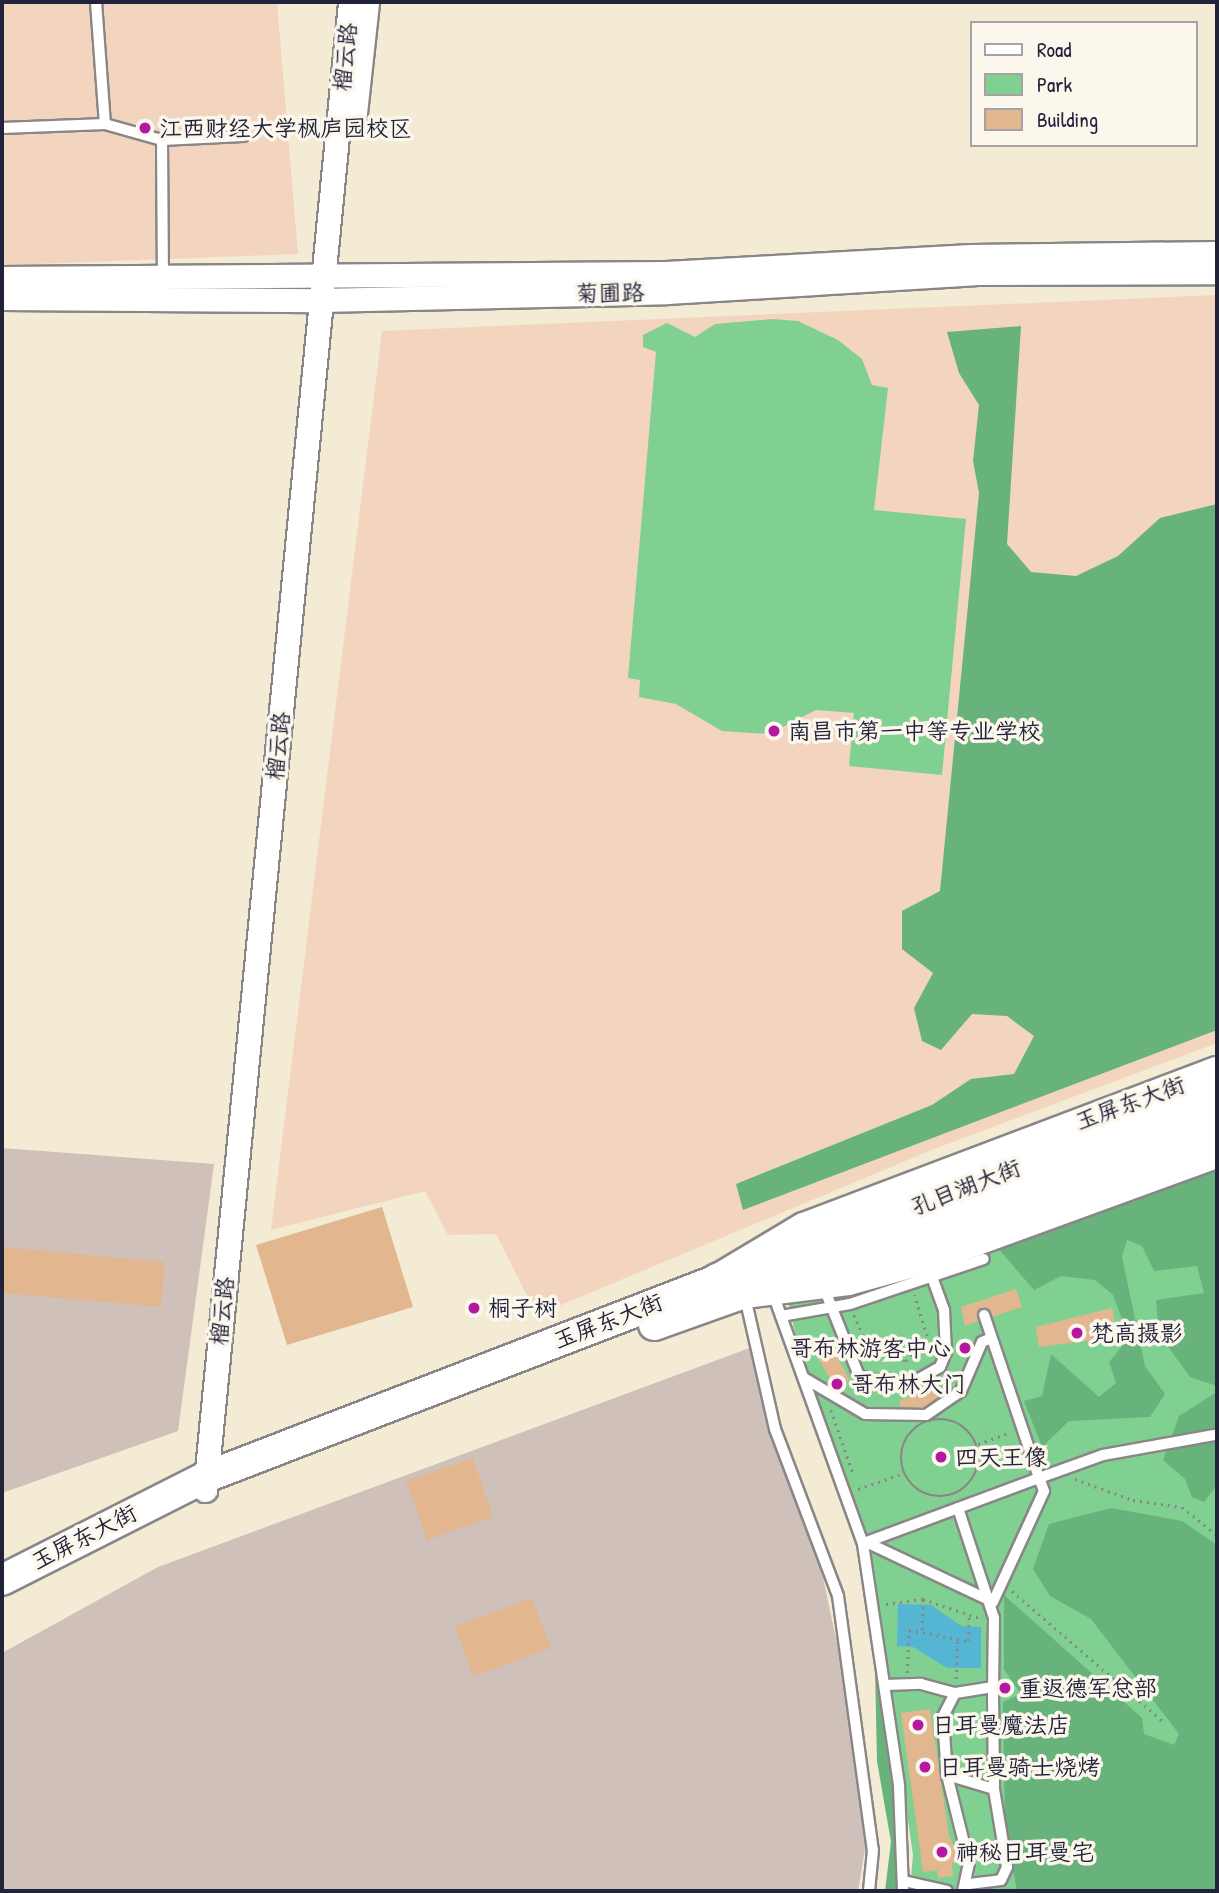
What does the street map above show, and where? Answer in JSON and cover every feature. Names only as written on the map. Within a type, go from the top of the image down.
[{"type":"highway","name":"孔目湖大街","points":[[758,1289],[1046,1156],[1217,1101]]},
{"type":"highway","name":"孔目湖大街","points":[[758,1289],[1217,1129]]},
{"type":"main road","name":"玉屏东大街","points":[[758,1289],[804,1228],[1217,1072]]},
{"type":"main road","name":"玉屏东大街","points":[[2,1580],[210,1482],[758,1289],[826,1296],[929,1268],[1217,1153]]},
{"type":"main road","name":"玉屏东大街","points":[[2,1595],[210,1482]]},
{"type":"street","name":"榴云路","points":[[331,276],[350,2]]},
{"type":"street","name":"榴云路","points":[[210,1482],[328,299],[367,2]]},
{"type":"street","name":"菊圃路","points":[[7,277],[163,281],[666,272],[971,256],[1217,253]]},
{"type":"street","name":"菊圃路","points":[[2,298],[328,299],[667,292],[974,273],[1217,272]]},
{"type":"lane","points":[[96,2],[105,124]]},
{"type":"lane","points":[[2,128],[105,124],[162,140],[243,136]]},
{"type":"lane","points":[[162,140],[163,281]]},
{"type":"lane","points":[[826,1296],[859,1376],[904,1387],[940,1367],[946,1352],[944,1310],[929,1268],[984,1259]]},
{"type":"lane","points":[[758,1289],[803,1377],[864,1543],[905,1842],[903,1886],[947,1891]]},
{"type":"lane","points":[[758,1289],[775,1429],[838,1596],[873,1850],[869,1891]]},
{"type":"lane","points":[[984,1315],[989,1339],[1044,1491],[993,1602]]},
{"type":"lane","points":[[803,1377],[825,1393],[886,1419],[926,1415],[961,1391],[982,1342],[989,1339]]},
{"type":"lane","points":[[864,1543],[1103,1455],[1214,1435]]},
{"type":"lane","points":[[955,1693],[943,1717],[947,1775],[966,1888],[1001,1880],[1007,1867],[994,1789],[993,1602],[958,1508]]},
{"type":"lane","points":[[864,1543],[993,1602]]},
{"type":"lane","points":[[885,1685],[905,1684],[955,1693],[993,1688]]},
{"type":"lane","points":[[947,1775],[994,1789]]},
{"type":"path","points":[[856,1320],[870,1353],[882,1361],[906,1361],[928,1336],[915,1298]]},
{"type":"path","points":[[825,1393],[862,1501]]},
{"type":"path","points":[[928,1420],[961,1424],[978,1444],[976,1474],[954,1495],[924,1494],[904,1473],[903,1445],[928,1420]]},
{"type":"path","points":[[978,1444],[1021,1428]]},
{"type":"path","points":[[1056,1471],[1133,1500],[1182,1507],[1217,1535]]},
{"type":"path","points":[[858,1489],[904,1473]]},
{"type":"path","points":[[1002,1583],[1165,1723]]},
{"type":"path","points":[[873,1609],[899,1598],[923,1599],[969,1617],[994,1618]]},
{"type":"path","points":[[922,1630],[923,1599]]},
{"type":"path","points":[[905,1684],[910,1647],[909,1630],[922,1630],[957,1641],[968,1641],[969,1617]]},
{"type":"path","points":[[957,1641],[957,1668]]},
{"type":"shaded area","name":"江西财经大学枫庐园校区","points":[[2,2],[277,2],[298,254],[8,265],[2,323]]},
{"type":"shaded area","name":"南昌市第一中等专业学校","points":[[1217,295],[1217,1043],[934,1149],[537,1315],[496,1234],[448,1235],[425,1191],[271,1230],[382,331]]},
{"type":"shaded area","points":[[2,1148],[214,1164],[178,1431],[2,1493]]},
{"type":"shaded area","points":[[755,1346],[809,1512],[872,1808],[858,1891],[2,1891],[2,1653],[158,1567]]},
{"type":"green space","points":[[772,319],[798,321],[838,340],[862,359],[872,385],[888,388],[874,510],[966,519],[942,775],[849,766],[854,713],[816,710],[769,734],[722,731],[676,704],[639,697],[640,680],[628,678],[656,352],[643,347],[643,335],[667,323],[695,337],[715,324]]},
{"type":"green space","points":[[1021,326],[1007,544],[1031,572],[1076,576],[1118,556],[1160,518],[1217,504],[1217,1030],[743,1210],[736,1184],[932,1105],[971,1079],[1014,1074],[1034,1036],[1007,1016],[972,1014],[941,1050],[922,1041],[914,1008],[933,973],[902,949],[902,911],[940,891],[979,493],[973,461],[979,405],[959,373],[947,332]]},
{"type":"green space","points":[[1217,1158],[1217,1386],[1190,1377],[1159,1334],[1156,1300],[1204,1293],[1197,1266],[1154,1271],[1142,1246],[1127,1240],[1122,1257],[1145,1366],[1165,1394],[1150,1417],[1069,1421],[1042,1447],[1024,1401],[1042,1396],[1051,1354],[1099,1397],[1116,1383],[1109,1362],[1129,1338],[1113,1295],[1095,1280],[1061,1276],[1034,1290],[990,1239]]},
{"type":"green space","points":[[1217,1171],[1217,1891],[910,1891],[913,1855],[868,1540],[802,1363],[788,1302]]},
{"type":"green space","points":[[1217,1392],[1217,1485],[1204,1502],[1192,1497],[1185,1479],[1163,1460],[1179,1416]]},
{"type":"green space","points":[[1111,1508],[1182,1521],[1217,1545],[1217,1891],[1017,1891],[1005,1828],[1003,1702],[1021,1694],[1004,1669],[1004,1595],[1142,1718],[1144,1734],[1174,1745],[1179,1734],[1091,1619],[1050,1596],[1033,1569],[1049,1524]]},
{"type":"green space","points":[[875,1668],[896,1813],[896,1891],[885,1891],[891,1842],[877,1761]]},
{"type":"water","points":[[898,1604],[931,1605],[961,1626],[981,1627],[981,1668],[947,1668],[913,1647],[897,1646]]},
{"type":"building","points":[[382,1207],[413,1307],[287,1345],[256,1245]]},
{"type":"building","points":[[2,1247],[165,1262],[161,1307],[2,1293]]},
{"type":"building","points":[[1016,1289],[1022,1307],[992,1317],[981,1308],[978,1321],[965,1326],[961,1307]]},
{"type":"building","name":"梵高摄影","points":[[1112,1308],[1117,1337],[1039,1347],[1036,1327]]},
{"type":"building","points":[[834,1352],[850,1380],[834,1386],[818,1358]]},
{"type":"building","points":[[940,1385],[944,1393],[924,1408],[901,1407],[899,1401]]},
{"type":"building","points":[[473,1458],[493,1517],[427,1540],[406,1481]]},
{"type":"building","points":[[532,1598],[551,1648],[473,1676],[455,1626]]},
{"type":"building","points":[[930,1709],[949,1836],[961,1862],[952,1863],[953,1876],[938,1878],[937,1870],[923,1872],[901,1713]]},
{"type":"place","name":"江西财经大学枫庐园校区","points":[[145,128]]},
{"type":"place","name":"南昌市第一中等专业学校","points":[[774,731]]},
{"type":"place","name":"桐子树","points":[[474,1308]]},
{"type":"place","name":"梵高摄影","points":[[1077,1333]]},
{"type":"place","name":"哥布林游客中心","points":[[965,1348]]},
{"type":"place","name":"哥布林大门","points":[[837,1384]]},
{"type":"place","name":"四天王像","points":[[941,1457]]},
{"type":"place","name":"重返德军总部","points":[[1005,1688]]},
{"type":"place","name":"日耳曼魔法店","points":[[918,1725]]},
{"type":"place","name":"日耳曼骑士烧烤","points":[[925,1767]]},
{"type":"place","name":"神秘日耳曼宅","points":[[942,1852]]}]
